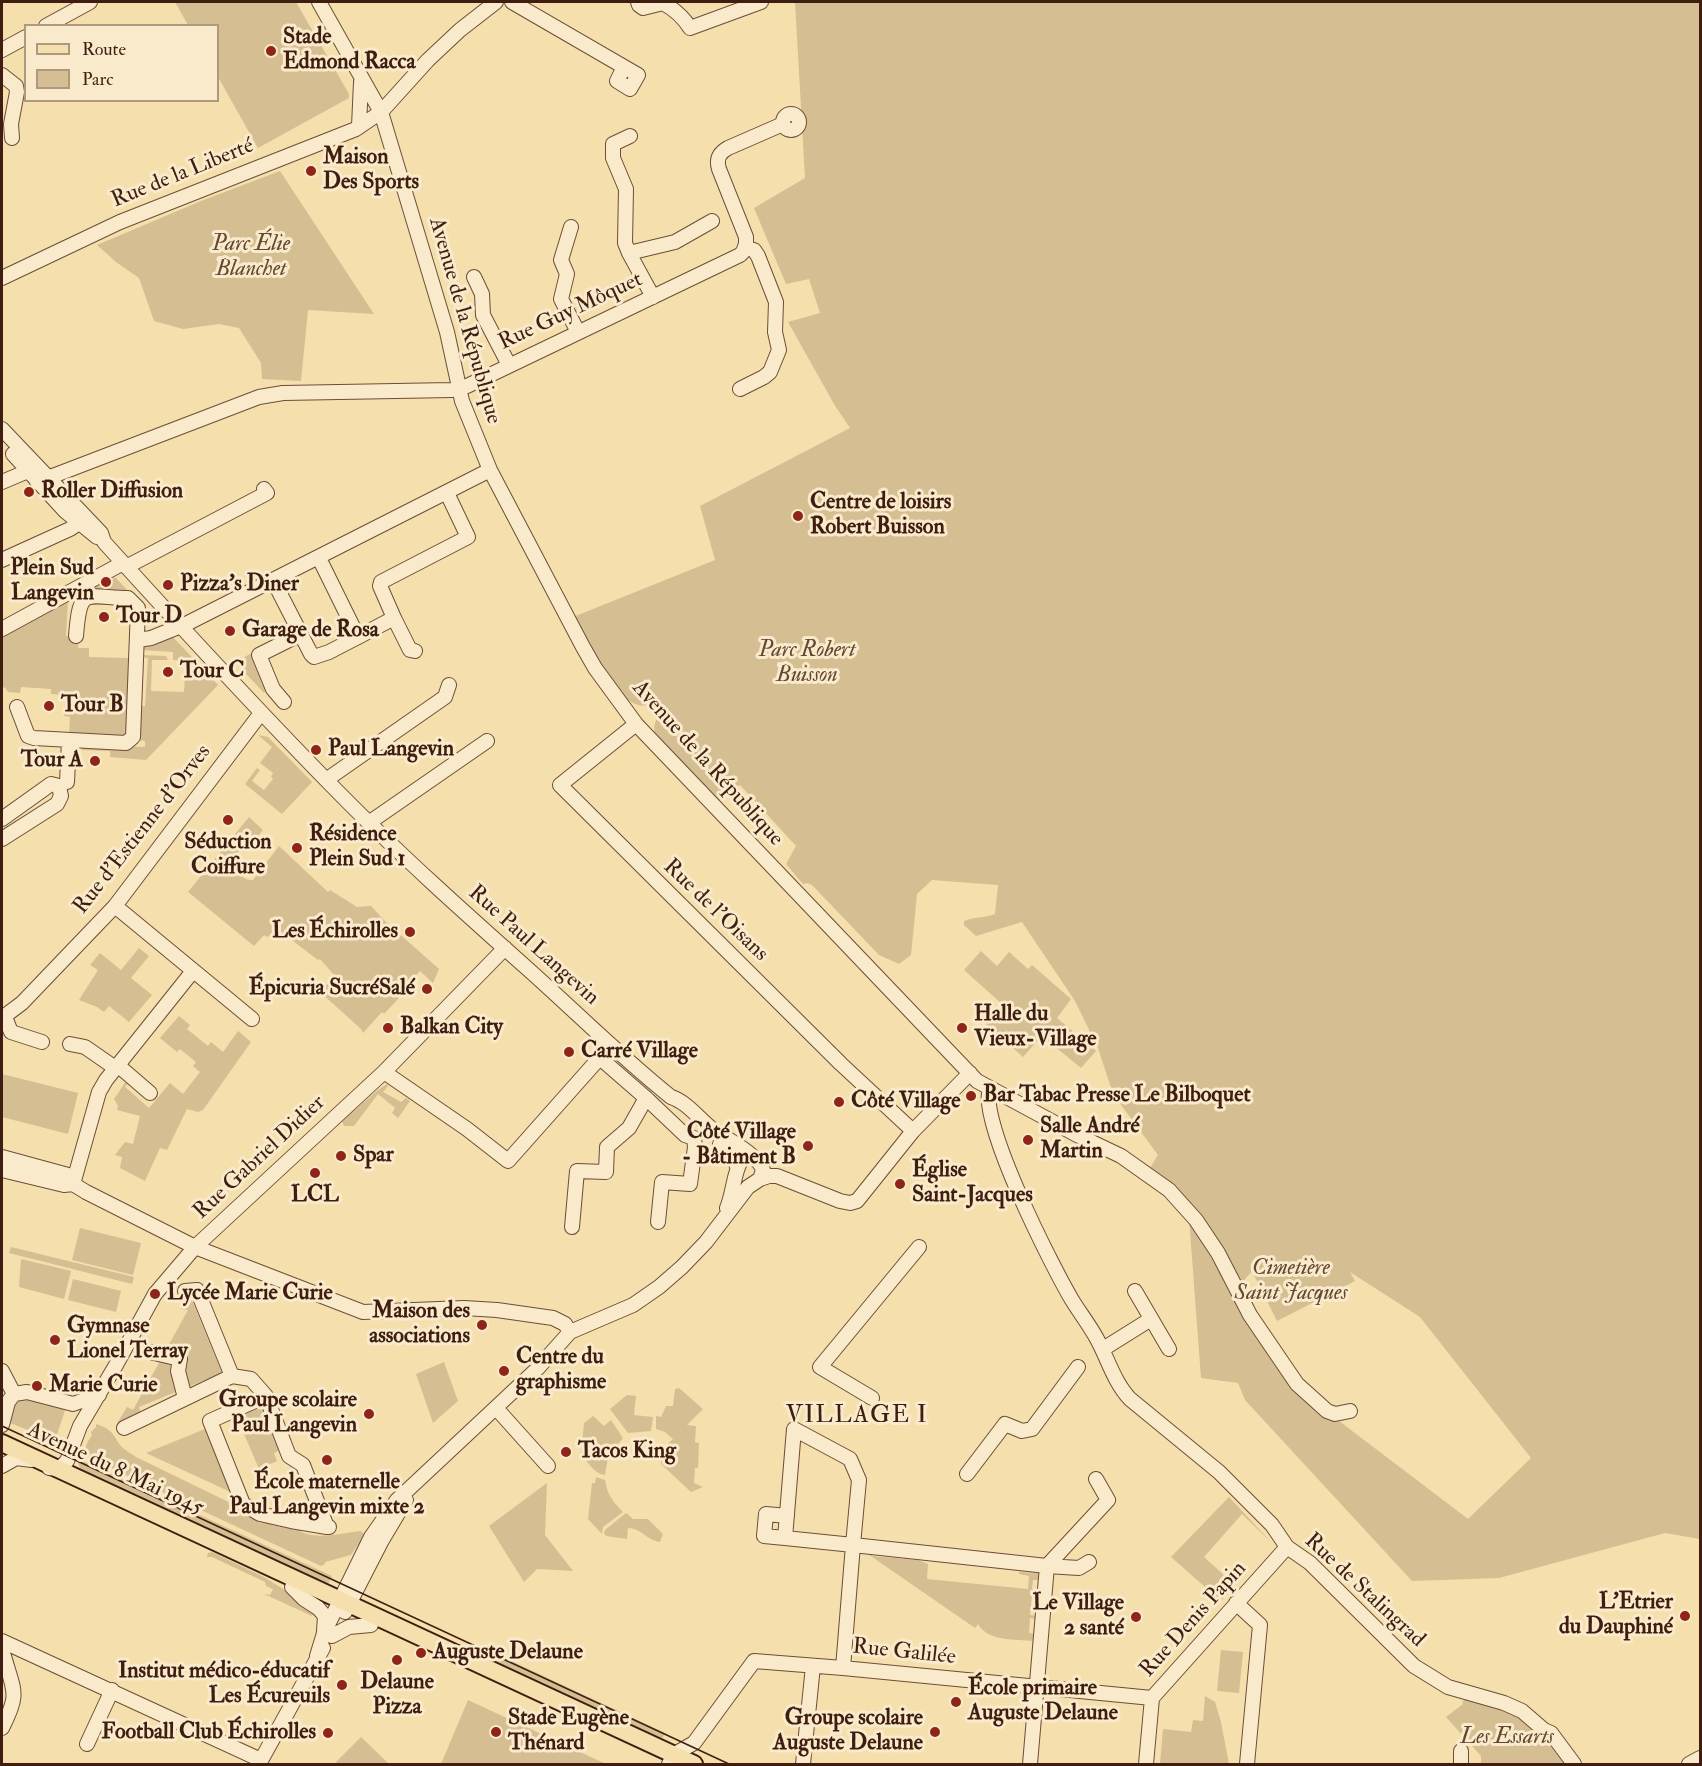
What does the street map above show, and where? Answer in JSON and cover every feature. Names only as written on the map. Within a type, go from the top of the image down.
[{"type":"main road","name":"Avenue du 8 Mai 1945","points":[[2,1443],[318,1589],[343,1607]]},
{"type":"main road","name":"Avenue du 8 Mai 1945","points":[[6,1459],[23,1464],[292,1587],[343,1607]]},
{"type":"main road","points":[[343,1607],[384,1624],[671,1761]]},
{"type":"main road","points":[[384,1624],[423,1647],[671,1761],[694,1764]]},
{"type":"street","points":[[50,24],[90,2]]},
{"type":"street","name":"Avenue de la République","points":[[319,2],[381,112],[447,332],[469,420],[490,470],[595,668],[636,724],[981,1084],[1121,1156],[1169,1190],[1196,1220],[1218,1253],[1250,1315],[1297,1384],[1327,1411],[1335,1414],[1350,1411]]},
{"type":"street","points":[[381,112],[428,60],[460,30],[496,2]]},
{"type":"street","points":[[512,2],[624,68]]},
{"type":"street","points":[[638,2],[643,8],[663,3],[668,5],[684,19],[690,28],[760,2]]},
{"type":"street","points":[[2,50],[24,38]]},
{"type":"street","points":[[2,75],[16,86],[17,92],[11,124],[12,138]]},
{"type":"street","points":[[359,126],[361,77]]},
{"type":"street","name":"Rue de la Liberté","points":[[2,278],[120,222],[359,126],[381,112]]},
{"type":"street","points":[[740,389],[764,377],[774,365],[779,350],[775,332],[776,302],[758,256],[754,250],[745,248],[745,233],[719,169],[718,159],[728,148],[783,124]]},
{"type":"street","points":[[630,136],[613,144],[612,149],[613,158],[626,189],[625,243],[653,297]]},
{"type":"street","points":[[629,253],[675,242],[712,221]]},
{"type":"street","points":[[571,227],[561,260],[567,274],[561,299],[578,332]]},
{"type":"street","name":"Rue Guy Môquet","points":[[43,480],[259,397],[283,393],[460,388],[740,255],[745,248]]},
{"type":"street","points":[[474,278],[482,294],[483,315],[509,365]]},
{"type":"street","name":"Rue Paul Langevin","points":[[2,429],[32,469]]},
{"type":"street","name":"Rue Paul Langevin","points":[[2,441],[83,521],[101,533],[104,542],[180,626],[327,780],[505,948],[671,1097],[676,1106],[702,1132],[729,1150],[737,1170]]},
{"type":"street","points":[[2,482],[32,469]]},
{"type":"street","points":[[138,640],[150,638],[180,626],[490,470]]},
{"type":"street","points":[[2,629],[267,493],[264,489]]},
{"type":"street","points":[[415,651],[410,650],[380,586],[381,582],[468,537],[447,493]]},
{"type":"street","points":[[2,560],[83,521]]},
{"type":"street","points":[[319,558],[358,637]]},
{"type":"street","points":[[273,580],[311,654],[318,657],[394,618]]},
{"type":"street","points":[[17,706],[28,736],[34,738],[126,742],[133,737],[138,608],[128,598],[90,596],[82,601],[78,610],[76,636]]},
{"type":"street","points":[[284,702],[273,689],[259,655],[301,634]]},
{"type":"street","points":[[327,780],[445,697],[449,685]]},
{"type":"street","name":"Rue d'Estienne d'Orves","points":[[3,1017],[22,1003],[115,906],[261,713]]},
{"type":"street","name":"Rue de l'Oisans","points":[[636,724],[560,786],[841,1064],[913,1131]]},
{"type":"street","points":[[67,782],[69,741]]},
{"type":"street","points":[[370,822],[487,741]]},
{"type":"street","points":[[2,819],[51,784],[59,786],[61,795],[57,804],[2,839]]},
{"type":"street","points":[[115,906],[252,1019]]},
{"type":"street","name":"Rue Gabriel Didier","points":[[72,1452],[80,1426],[154,1294],[195,1247],[384,1072],[505,948]]},
{"type":"street","points":[[73,1184],[99,1092],[115,1066],[193,971]]},
{"type":"street","points":[[3,1017],[11,1032],[42,1042]]},
{"type":"street","points":[[70,1044],[85,1047],[121,1068],[150,1093]]},
{"type":"street","points":[[384,1072],[467,1128],[508,1161],[611,1045]]},
{"type":"street","points":[[600,1058],[685,1136],[702,1132]]},
{"type":"street","points":[[737,1170],[742,1181],[751,1184],[769,1176],[777,1176],[840,1201],[850,1203],[856,1201],[913,1131],[970,1073]]},
{"type":"street","points":[[990,1088],[987,1097],[989,1109],[1006,1162],[1063,1283],[1103,1350],[1151,1319]]},
{"type":"street","points":[[572,1227],[577,1171],[606,1172],[607,1148],[629,1128],[646,1098]]},
{"type":"street","points":[[658,1222],[662,1182],[690,1184],[695,1147],[702,1132]]},
{"type":"street","name":"Rue Paul Langevin","points":[[702,1132],[757,1160]]},
{"type":"street","points":[[2,1157],[68,1175],[73,1184],[130,1216],[195,1247],[363,1312],[464,1308],[497,1310],[553,1318],[565,1324],[570,1332]]},
{"type":"street","points":[[723,1218],[731,1198],[737,1170],[746,1158],[757,1160],[789,1180]]},
{"type":"street","points":[[318,1589],[329,1588],[343,1580],[379,1523],[397,1500],[537,1369],[570,1332],[633,1305],[658,1287],[706,1242],[748,1187],[758,1181],[763,1170],[757,1160]]},
{"type":"street","points":[[2,1170],[64,1185],[73,1184]]},
{"type":"street","points":[[872,1398],[820,1367],[919,1247]]},
{"type":"street","points":[[185,1291],[197,1290],[232,1376]]},
{"type":"street","points":[[1135,1291],[1169,1349]]},
{"type":"street","name":"Rue de Stalingrad","points":[[1103,1350],[1120,1388],[1136,1404],[1219,1472],[1272,1525],[1287,1547],[1310,1563],[1414,1666],[1448,1687],[1504,1703],[1522,1711],[1544,1730],[1551,1733],[1574,1764]]},
{"type":"street","points":[[150,1352],[180,1359],[178,1371],[185,1398]]},
{"type":"street","points":[[968,1474],[1005,1424],[1022,1431],[1032,1429],[1078,1367]]},
{"type":"street","points":[[2,1371],[14,1394]]},
{"type":"street","points":[[124,1428],[232,1376],[251,1379],[266,1396],[288,1456],[303,1465],[328,1527],[260,1514],[243,1504],[210,1420],[266,1396]]},
{"type":"street","points":[[2,1425],[4,1408],[14,1394],[27,1392],[73,1404],[99,1395]]},
{"type":"street","points":[[73,1404],[79,1412],[80,1426]]},
{"type":"street","points":[[496,1408],[548,1466]]},
{"type":"street","points":[[785,1538],[794,1429],[850,1459],[859,1480],[843,1668]]},
{"type":"street","points":[[6,1459],[25,1458],[59,1469],[72,1452]]},
{"type":"street","points":[[72,1452],[80,1475],[103,1489]]},
{"type":"street","points":[[1030,1764],[1047,1566],[1108,1500],[1096,1479]]},
{"type":"street","points":[[2,1641],[112,1690],[260,1762],[343,1607],[360,1585],[381,1542],[416,1482]]},
{"type":"street","points":[[787,1516],[765,1514],[764,1536],[1047,1566],[1079,1568],[1089,1562]]},
{"type":"street","name":"Rue Denis Papin","points":[[1146,1764],[1152,1698],[1287,1547]]},
{"type":"street","points":[[320,1652],[343,1607],[365,1548]]},
{"type":"street","points":[[360,1585],[363,1602],[384,1624]]},
{"type":"street","points":[[292,1587],[318,1608],[324,1616],[328,1634]]},
{"type":"street","points":[[1236,1603],[1260,1625],[1247,1764]]},
{"type":"street","points":[[343,1607],[384,1624]]},
{"type":"street","points":[[328,1634],[349,1627],[384,1624]]},
{"type":"street","points":[[2,1728],[13,1707],[15,1694],[4,1656]]},
{"type":"street","name":"Rue Galilée","points":[[671,1761],[693,1743],[754,1661],[1152,1698]]},
{"type":"street","points":[[803,1764],[813,1666]]},
{"type":"street","points":[[87,1744],[112,1690]]},
{"type":"street","points":[[693,1743],[701,1764]]},
{"type":"street","points":[[1689,1764],[1701,1758]]},
{"type":"green space","name":"Stade Edmond Racca","points":[[175,2],[296,2],[349,94],[349,98],[258,148],[219,79],[219,24],[187,24]]},
{"type":"green space","points":[[795,2],[1700,2],[1700,1539],[1665,1533],[1499,1578],[1412,1581],[1245,1400],[1238,1383],[1201,1378],[1189,1218],[1230,1290],[1293,1386],[1468,1519],[1531,1458],[1420,1317],[1350,1272],[1355,1281],[1277,1321],[1252,1271],[1241,1284],[1196,1214],[1150,1168],[1158,1155],[1113,1094],[1098,1048],[1075,1001],[1022,922],[976,936],[964,925],[964,921],[995,914],[998,885],[932,880],[917,894],[911,955],[899,964],[879,955],[813,886],[808,883],[803,884],[786,864],[796,846],[740,785],[719,802],[655,736],[654,727],[659,711],[650,704],[639,705],[627,699],[616,688],[595,657],[573,617],[715,560],[700,506],[850,428],[788,322],[820,313],[809,279],[786,284],[754,208],[805,178]]},
{"type":"green space","name":"Parc Élie Blanchet","points":[[280,171],[374,314],[308,310],[301,381],[262,379],[261,363],[239,328],[219,324],[183,329],[154,321],[139,278],[97,245],[201,201]]},
{"type":"green space","points":[[115,577],[131,594],[79,602],[68,601],[66,636],[79,637],[78,648],[89,648],[89,657],[128,658],[130,660],[128,735],[123,738],[69,735],[70,717],[64,716],[65,695],[51,694],[51,689],[21,687],[20,693],[8,692],[5,687],[2,689],[2,637],[98,580],[104,587]]},
{"type":"green space","points":[[172,636],[218,685],[146,760],[110,757],[110,751],[82,750],[82,744],[145,747],[145,741],[137,740],[138,706],[145,706],[148,658],[140,657],[140,655],[166,656],[168,660],[152,660],[151,691],[184,692],[186,661],[173,660],[173,652],[141,650]]},
{"type":"green space","points":[[252,653],[269,689],[264,693],[235,662]]},
{"type":"green space","points":[[258,735],[268,737],[312,782],[282,814],[245,784],[257,768],[260,770],[252,781],[264,790],[273,779],[271,777],[273,773],[260,763],[272,747]]},
{"type":"green space","points":[[249,817],[263,830],[244,852],[240,850],[234,857],[237,861],[234,869],[240,875],[253,880],[279,846],[328,892],[330,890],[357,907],[371,906],[439,969],[433,983],[420,971],[397,995],[399,998],[384,1014],[382,1012],[363,1033],[320,992],[335,976],[320,959],[318,960],[276,928],[268,937],[264,935],[254,946],[188,892]]},
{"type":"green space","points":[[139,948],[149,956],[131,978],[152,995],[129,1022],[109,1006],[104,1012],[79,1000],[98,970],[90,965],[100,953],[121,970]]},
{"type":"green space","points":[[981,951],[997,966],[1009,952],[1028,969],[1032,965],[1071,999],[1057,1018],[1096,1051],[1081,1068],[1042,1036],[1023,1057],[985,1023],[1002,1004],[964,970]]},
{"type":"green space","points":[[179,1016],[190,1025],[187,1029],[208,1046],[211,1042],[223,1052],[238,1031],[251,1042],[203,1110],[198,1112],[187,1109],[167,1150],[160,1148],[145,1181],[120,1168],[122,1157],[115,1155],[125,1142],[133,1144],[140,1116],[117,1110],[118,1106],[114,1099],[127,1080],[129,1081],[125,1087],[149,1108],[170,1083],[183,1094],[200,1072],[193,1066],[196,1062],[180,1049],[177,1052],[160,1038]]},
{"type":"green space","points":[[2,1074],[78,1093],[68,1134],[2,1117]]},
{"type":"green space","points":[[387,1084],[383,1092],[401,1102],[406,1098],[410,1101],[398,1118],[392,1113],[395,1108],[378,1094],[354,1126],[344,1126],[342,1121]]},
{"type":"green space","points":[[80,1228],[141,1243],[133,1275],[72,1260]]},
{"type":"green space","points":[[11,1247],[134,1277],[132,1284],[9,1253]]},
{"type":"green space","points":[[21,1259],[71,1271],[64,1299],[19,1287]]},
{"type":"green space","points":[[73,1279],[121,1291],[116,1312],[68,1300]]},
{"type":"green space","points":[[191,1298],[222,1373],[139,1407],[141,1415],[120,1424],[118,1422],[127,1407],[133,1410],[188,1310],[181,1309]]},
{"type":"green space","points":[[444,1362],[458,1401],[433,1423],[416,1374]]},
{"type":"green space","points":[[679,1388],[703,1409],[687,1425],[696,1426],[695,1442],[699,1443],[698,1468],[695,1468],[694,1483],[703,1487],[691,1492],[661,1464],[662,1449],[673,1439],[665,1432],[656,1429],[656,1416],[661,1417],[666,1406],[673,1406],[675,1389]]},
{"type":"green space","points":[[627,1395],[636,1396],[634,1415],[653,1417],[651,1431],[628,1433],[610,1409]]},
{"type":"green space","points":[[23,1398],[66,1407],[55,1441],[8,1422],[14,1405]]},
{"type":"green space","points":[[262,1404],[280,1450],[274,1453],[277,1461],[259,1469],[236,1415]]},
{"type":"green space","points":[[593,1416],[604,1426],[611,1420],[623,1438],[608,1457],[605,1475],[594,1470],[581,1454],[584,1423]]},
{"type":"green space","points":[[96,1424],[111,1432],[121,1447],[136,1457],[247,1511],[263,1516],[257,1520],[259,1523],[267,1522],[274,1526],[277,1524],[279,1527],[282,1525],[284,1528],[291,1527],[293,1530],[296,1528],[318,1536],[361,1531],[365,1535],[351,1555],[325,1562],[321,1566],[87,1457],[86,1445]]},
{"type":"green space","points":[[210,1427],[237,1495],[146,1453]]},
{"type":"green space","points":[[76,1458],[332,1576],[327,1586],[81,1470]]},
{"type":"green space","points":[[596,1477],[605,1480],[611,1498],[623,1512],[603,1527],[602,1534],[588,1519],[592,1483],[595,1483]]},
{"type":"green space","points":[[547,1483],[545,1535],[573,1571],[537,1569],[524,1582],[489,1526]]},
{"type":"green space","points":[[1229,1497],[1272,1543],[1242,1514],[1204,1557],[1235,1585],[1221,1601],[1171,1557]]},
{"type":"green space","points":[[626,1513],[633,1519],[648,1519],[663,1534],[660,1542],[628,1528],[627,1539],[606,1536],[605,1530]]},
{"type":"green space","points":[[872,1549],[872,1556],[918,1560],[928,1564],[927,1579],[1028,1589],[1029,1576],[1019,1574],[1019,1572],[1041,1573],[1040,1580],[1033,1580],[1032,1589],[1039,1590],[1039,1593],[1032,1593],[1030,1615],[1037,1616],[1036,1619],[1030,1618],[1029,1633],[1035,1634],[1034,1641],[995,1637],[988,1634],[978,1624],[975,1628],[865,1552]]},
{"type":"green space","points":[[212,1552],[264,1577],[318,1611],[312,1616],[264,1594],[270,1595],[273,1589],[266,1586],[265,1582],[212,1557],[207,1557],[208,1553]]},
{"type":"green space","points":[[1221,1650],[1243,1652],[1239,1693],[1217,1691]]},
{"type":"green space","points":[[490,1651],[665,1733],[659,1745],[484,1663]]},
{"type":"green space","points":[[1205,1696],[1215,1702],[1229,1764],[1160,1764],[1163,1729],[1191,1732],[1193,1720],[1203,1721]]},
{"type":"green space","name":"Les Essarts","points":[[1465,1699],[1513,1711],[1542,1735],[1564,1764],[1481,1764],[1481,1756],[1446,1717],[1463,1704]]},
{"type":"green space","name":"Stade Eugène Thénard","points":[[468,1700],[606,1764],[441,1764]]},
{"type":"green space","points":[[361,1737],[389,1764],[334,1764]]},
{"type":"tram line","points":[[2,1426],[729,1764]]},
{"type":"place","name":"Stade Edmond Racca","points":[[271,51]]},
{"type":"place","name":"Maison Des Sports","points":[[311,171]]},
{"type":"place","name":"Roller Diffusion","points":[[29,492]]},
{"type":"place","name":"Centre de loisirs Robert Buisson","points":[[798,516]]},
{"type":"place","name":"Plein Sud Langevin","points":[[106,582]]},
{"type":"place","name":"Pizza's Diner","points":[[168,585]]},
{"type":"place","name":"Tour D","points":[[104,617]]},
{"type":"place","name":"Garage de Rosa","points":[[230,631]]},
{"type":"place","name":"Tour C","points":[[168,672]]},
{"type":"place","name":"Tour B","points":[[49,706]]},
{"type":"place","name":"Paul Langevin","points":[[316,750]]},
{"type":"place","name":"Tour A","points":[[95,761]]},
{"type":"place","name":"Séduction Coiffure","points":[[228,820]]},
{"type":"place","name":"Résidence Plein Sud 1","points":[[297,848]]},
{"type":"place","name":"Les Échirolles","points":[[410,932]]},
{"type":"place","name":"Épicuria SucréSalé","points":[[427,989]]},
{"type":"place","name":"Balkan City","points":[[388,1028]]},
{"type":"place","name":"Halle du Vieux-Village","points":[[962,1028]]},
{"type":"place","name":"Carré Village","points":[[569,1052]]},
{"type":"place","name":"Bar Tabac Presse Le Bilboquet","points":[[971,1096]]},
{"type":"place","name":"Côté Village","points":[[839,1102]]},
{"type":"place","name":"Salle André Martin","points":[[1028,1140]]},
{"type":"place","name":"Côté Village - Bâtiment B","points":[[808,1146]]},
{"type":"place","name":"Spar","points":[[341,1156]]},
{"type":"place","name":"LCL","points":[[315,1173]]},
{"type":"place","name":"Église Saint-Jacques","points":[[900,1184]]},
{"type":"place","name":"Lycée Marie Curie","points":[[155,1294]]},
{"type":"place","name":"Maison des associations","points":[[482,1325]]},
{"type":"place","name":"Gymnase Lionel Terray","points":[[55,1340]]},
{"type":"place","name":"Centre du graphisme","points":[[504,1371]]},
{"type":"place","name":"Marie Curie","points":[[37,1386]]},
{"type":"place","name":"Groupe scolaire Paul Langevin","points":[[369,1414]]},
{"type":"place","name":"Tacos King","points":[[566,1452]]},
{"type":"place","name":"École maternelle Paul Langevin mixte 2","points":[[327,1460]]},
{"type":"place","name":"L'Etrier du Dauphiné","points":[[1685,1616]]},
{"type":"place","name":"Le Village 2 santé","points":[[1136,1617]]},
{"type":"place","name":"Auguste Delaune","points":[[421,1653]]},
{"type":"place","name":"Delaune Pizza","points":[[397,1660]]},
{"type":"place","name":"Institut médico-éducatif Les Écureuils","points":[[342,1685]]},
{"type":"place","name":"École primaire Auguste Delaune","points":[[956,1702]]},
{"type":"place","name":"Stade Eugène Thénard","points":[[496,1732]]},
{"type":"place","name":"Groupe scolaire Auguste Delaune","points":[[935,1732]]},
{"type":"place","name":"Football Club Échirolles","points":[[328,1733]]},
{"type":"district","name":"VILLAGE I","points":[[857,1417]]},
{"type":"park label","name":"Parc Robert Buisson","points":[[807,664]]},
{"type":"park label","name":"Cimetière Saint Jacques","points":[[1291,1282]]}]
